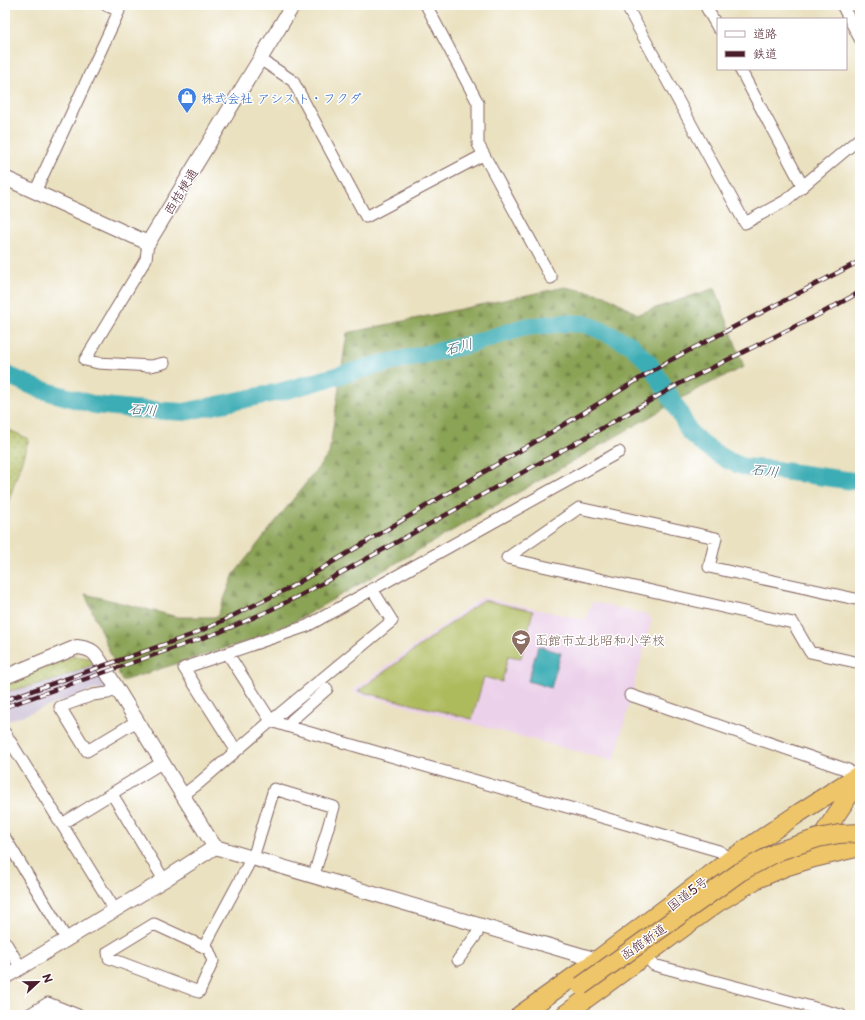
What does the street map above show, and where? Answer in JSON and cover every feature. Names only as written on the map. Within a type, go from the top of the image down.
[{"type":"highway","name":"国道5号","points":[[520,1015],[597,960],[731,860],[799,813],[859,775]]},
{"type":"highway","name":"国道5号","points":[[785,867],[801,858],[814,848],[824,831],[855,800],[859,775]]},
{"type":"highway","points":[[827,795],[855,800]]},
{"type":"highway","points":[[799,813],[810,812],[816,814],[823,822],[824,831]]},
{"type":"highway","name":"函館新道","points":[[540,1015],[740,872],[779,851],[818,838],[839,834],[860,833]]},
{"type":"highway","name":"国道5号","points":[[564,1015],[717,903],[757,879],[785,867],[814,858],[860,847]]},
{"type":"highway","points":[[831,854],[860,854]]},
{"type":"street","points":[[35,192],[119,11],[106,5]]},
{"type":"street","name":"西桔梗通","points":[[148,243],[293,5]]},
{"type":"street","points":[[426,5],[478,102],[478,144],[551,278]]},
{"type":"street","points":[[626,5],[745,224],[785,201],[860,138]]},
{"type":"street","points":[[705,5],[717,26]]},
{"type":"street","points":[[842,5],[860,39]]},
{"type":"street","points":[[260,59],[293,81],[366,217],[483,154]]},
{"type":"street","points":[[741,70],[802,187]]},
{"type":"street","points":[[5,178],[148,243],[146,259],[85,360],[98,363],[151,366],[164,363]]},
{"type":"street","points":[[236,750],[184,668],[307,626],[619,452]]},
{"type":"street","points":[[860,600],[709,567],[716,538],[579,508],[507,558],[793,623],[810,652],[860,663]]},
{"type":"street","points":[[183,795],[392,621],[372,589]]},
{"type":"street","points":[[5,677],[78,647],[92,650],[215,847],[314,875],[597,960]]},
{"type":"street","points":[[228,654],[271,721],[719,851],[731,860]]},
{"type":"street","points":[[116,688],[108,693],[93,695],[60,707],[87,751],[137,721]]},
{"type":"street","points":[[290,727],[292,720],[327,689]]},
{"type":"street","points":[[630,695],[859,775]]},
{"type":"street","points":[[5,733],[115,910]]},
{"type":"street","points":[[62,824],[163,762]]},
{"type":"street","points":[[204,947],[248,865],[274,789],[334,807],[314,875]]},
{"type":"street","points":[[112,794],[164,880]]},
{"type":"street","points":[[5,838],[67,940]]},
{"type":"street","points":[[5,977],[164,880],[215,847]]},
{"type":"street","points":[[154,924],[204,947],[208,949],[213,961],[199,992],[109,958],[108,952],[154,924]]},
{"type":"street","points":[[458,960],[477,934],[478,924]]},
{"type":"street","points":[[5,942],[21,968]]},
{"type":"street","points":[[645,956],[654,965],[841,1015]]},
{"type":"street","points":[[28,1015],[48,1003],[78,1015]]},
{"type":"shaded area","name":"函館市立北昭和小学校","points":[[482,597],[585,620],[592,602],[649,615],[648,617],[652,619],[614,761],[351,692]]},
{"type":"shaded area","points":[[94,664],[108,686],[105,689],[93,690],[5,722],[5,690]]},
{"type":"green space","points":[[565,287],[605,295],[638,314],[715,288],[744,367],[698,389],[292,623],[251,640],[122,681],[85,594],[178,617],[217,617],[234,574],[329,454],[347,333]]},
{"type":"green space","points":[[5,428],[29,439],[5,512]]},
{"type":"green space","points":[[483,600],[533,611],[521,658],[508,656],[502,682],[484,677],[472,719],[358,691]]},
{"type":"green space","points":[[74,656],[90,658],[94,664],[56,680],[5,692],[5,683],[37,669]]},
{"type":"water","points":[[538,646],[561,653],[551,688],[528,681]]},
{"type":"waterway","name":"石川","points":[[5,374],[39,389],[95,405],[184,412],[279,392],[373,366],[471,344],[525,327],[564,323],[586,324],[631,345],[649,363],[674,403],[690,433],[705,446],[727,460],[744,467],[769,469],[860,482]]},
{"type":"railway","points":[[5,700],[191,635],[291,587],[667,362],[860,261]]},
{"type":"railway","points":[[5,707],[220,632],[266,612],[303,594],[679,384],[822,313],[860,292]]},
{"type":"place","name":"株式会社 アシスト・フクダ","points":[[187,114]]},
{"type":"place","name":"函館市立北昭和小学校","points":[[521,656]]}]
